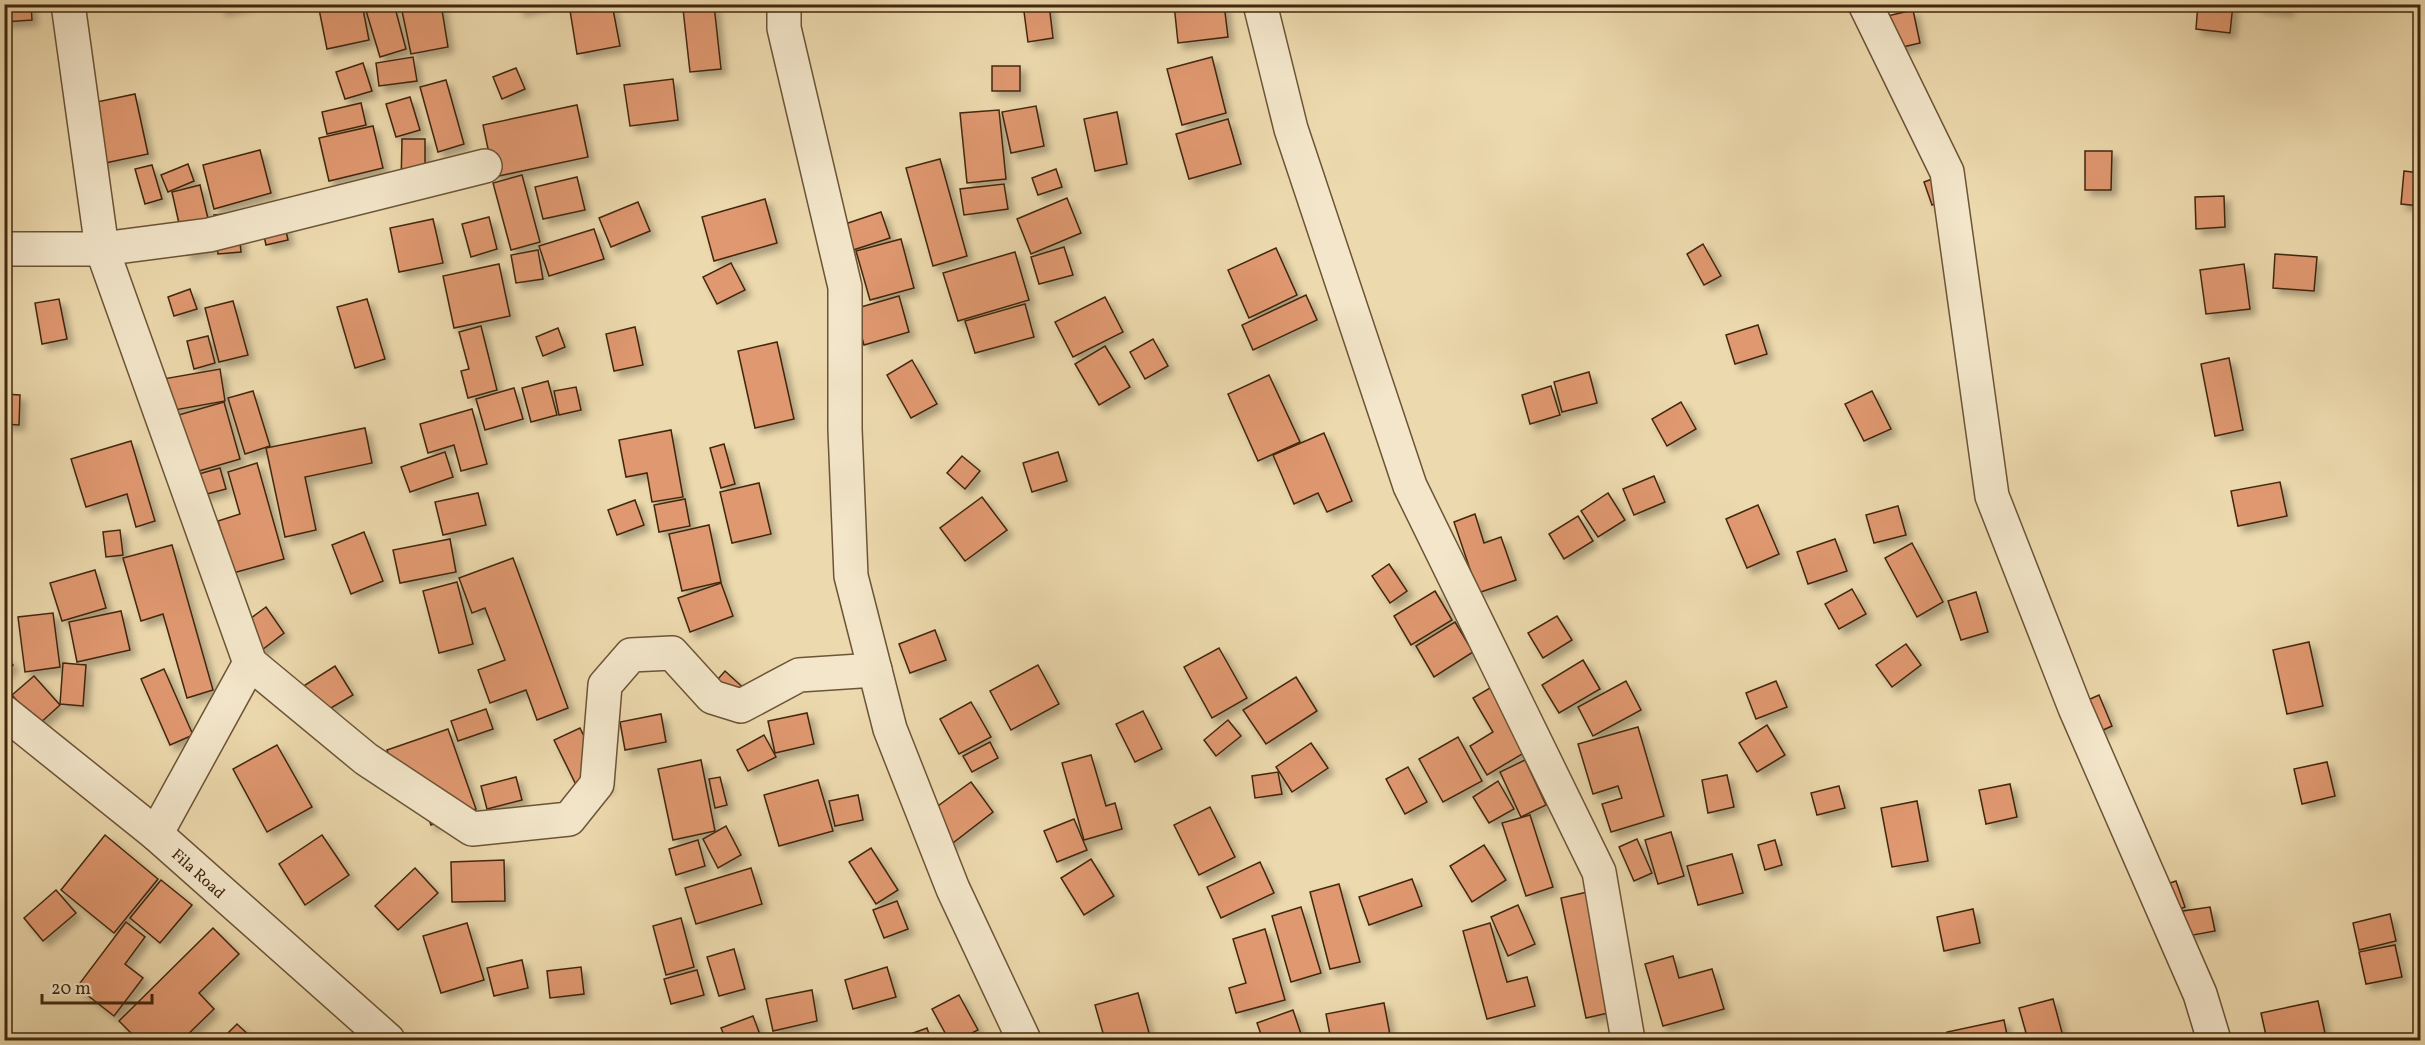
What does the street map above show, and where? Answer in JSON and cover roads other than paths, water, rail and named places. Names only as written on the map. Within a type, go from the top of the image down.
[{"type":"street","points":[[68,4],[102,249],[250,663],[366,759],[471,829],[569,819],[597,784],[605,686],[632,655],[672,653],[712,697],[741,706],[799,675],[875,670]]},
{"type":"street","points":[[784,4],[784,28],[845,287],[845,429],[851,576],[890,729],[949,878],[1024,1041]]},
{"type":"street","points":[[1260,4],[1291,129],[1410,486],[1599,872],[1628,1041]]},
{"type":"street","points":[[1865,4],[1947,172],[1992,496],[2075,708],[2200,994],[2214,1041]]},
{"type":"street","points":[[4,249],[102,249],[209,235],[485,166]]},
{"type":"street","points":[[156,834],[250,663]]},
{"type":"street","name":"Fila Road","points":[[4,712],[156,834],[388,1041]]}]
